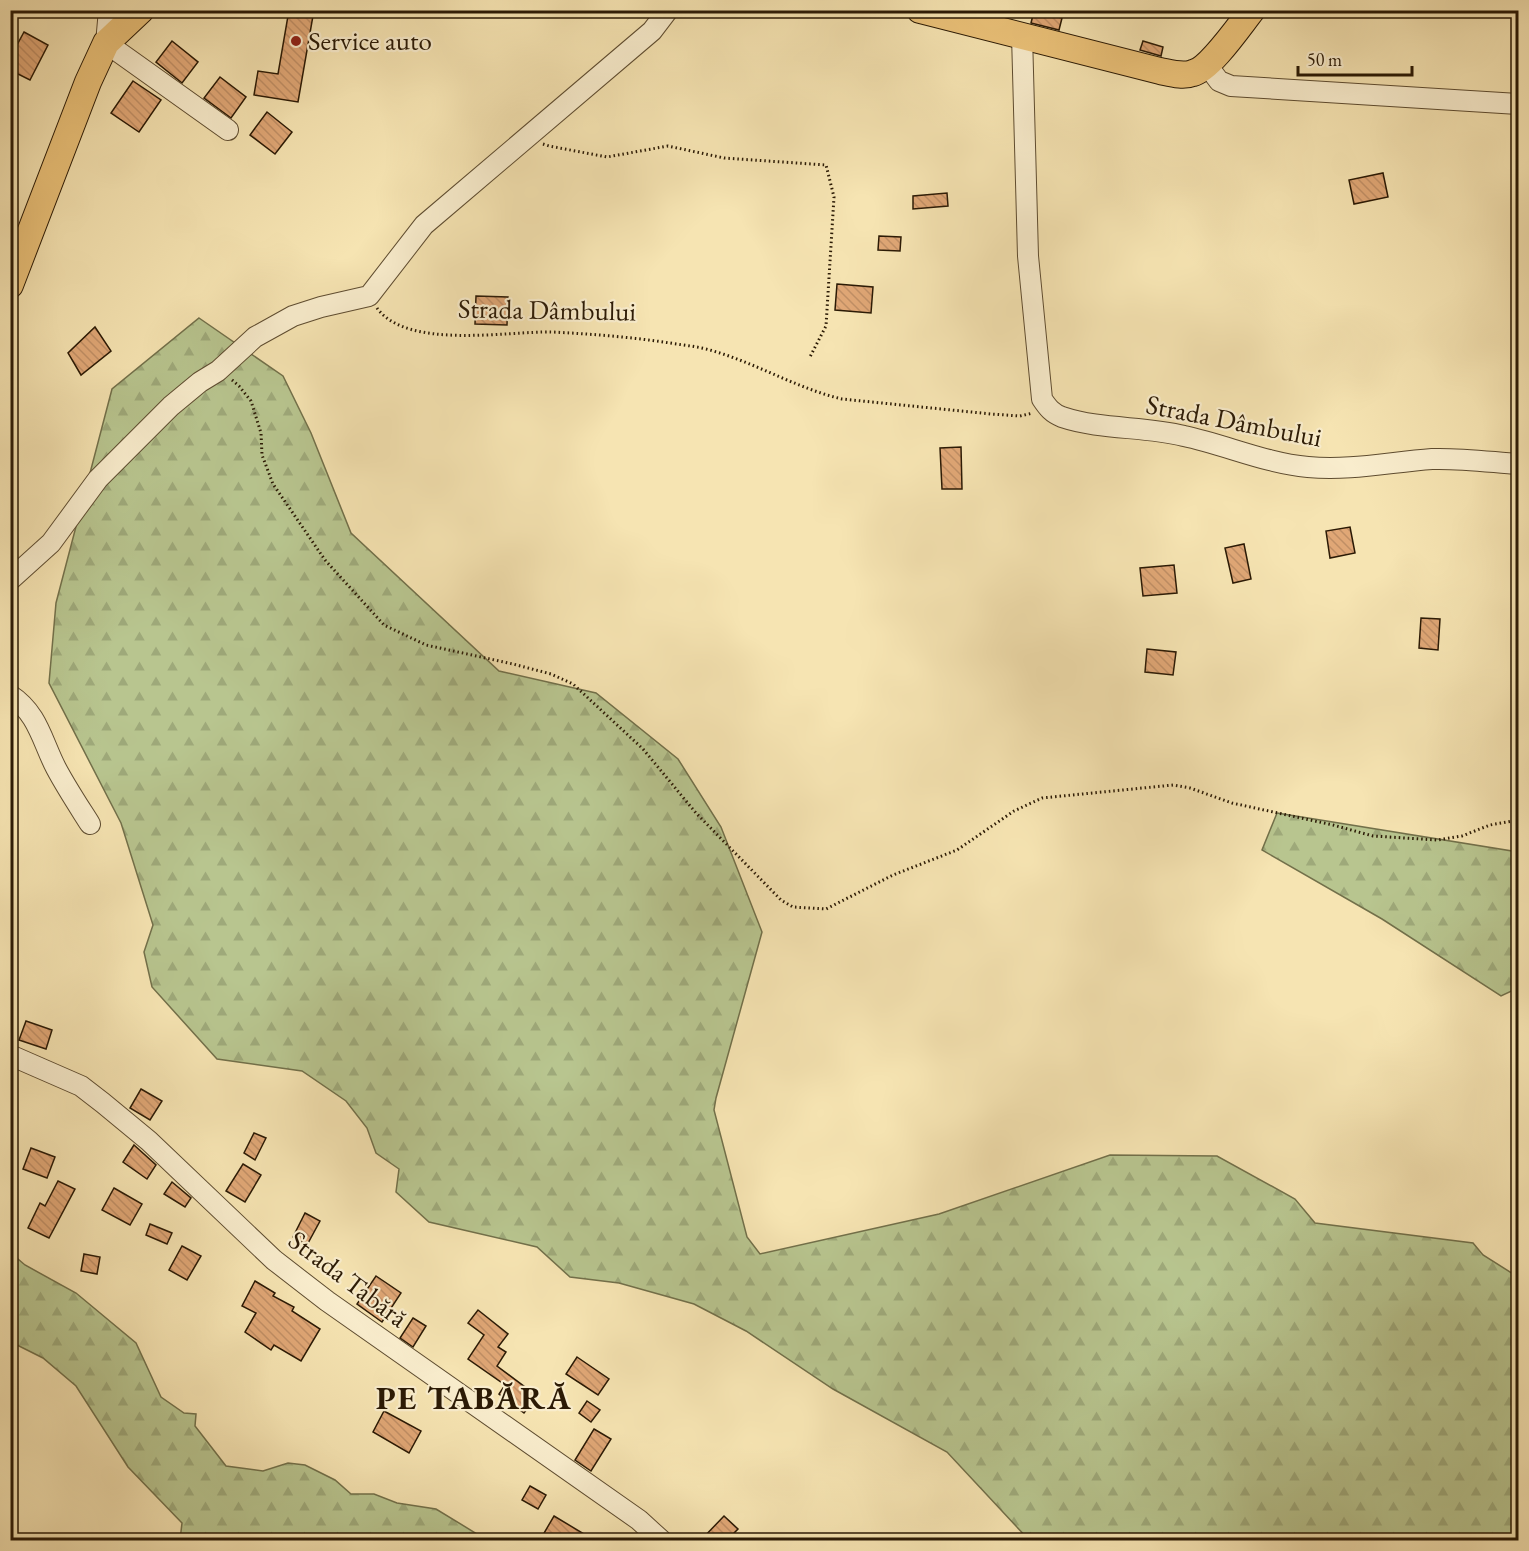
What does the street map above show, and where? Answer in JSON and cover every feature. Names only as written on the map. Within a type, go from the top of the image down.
[{"type":"main road","points":[[10,285],[88,82],[106,43],[141,10]]},
{"type":"main road","points":[[920,10],[1182,75],[1194,73],[1207,65],[1252,10]]},
{"type":"street","points":[[109,10],[106,43],[228,130]]},
{"type":"street","points":[[10,580],[51,543],[98,479],[147,428],[200,382],[218,371],[255,338],[293,316],[369,296],[424,225],[652,31],[668,10]]},
{"type":"street","points":[[1022,36],[1028,255],[1042,399],[1049,410]]},
{"type":"street","points":[[1207,65],[1219,81],[1231,86],[1518,104]]},
{"type":"street","name":"Strada Dâmbului","points":[[1049,410],[1060,416],[1086,423],[1149,429],[1185,436],[1275,462],[1309,467],[1366,467],[1434,459],[1518,464]]},
{"type":"street","points":[[10,695],[21,702],[36,721],[46,750],[90,824]]},
{"type":"street","name":"Strada Tabără","points":[[10,1055],[81,1086],[149,1141],[274,1260],[335,1306],[639,1520],[661,1540]]},
{"type":"path","points":[[529,136],[549,146],[608,157],[668,146],[724,158],[826,165],[834,197],[826,326],[810,357]]},
{"type":"path","name":"Strada Dâmbului","points":[[369,296],[387,318],[402,326],[427,334],[453,336],[550,332],[646,339],[704,348],[744,361],[823,395],[879,404],[1020,416],[1049,410]]},
{"type":"path","points":[[218,371],[240,386],[251,401],[261,433],[262,454],[273,484],[325,560],[384,625],[426,645],[551,674],[573,684],[643,749],[696,813],[781,900],[793,907],[825,909],[893,875],[957,850],[1014,811],[1042,798],[1173,785],[1232,803],[1373,836],[1437,840],[1462,836],[1490,825],[1518,820]]},
{"type":"green space","points":[[199,318],[283,376],[311,433],[351,533],[499,671],[596,693],[678,759],[721,827],[762,932],[714,1110],[747,1237],[760,1254],[939,1214],[1110,1155],[1217,1156],[1295,1199],[1315,1223],[1473,1243],[1483,1255],[1518,1277],[1518,1540],[1029,1540],[947,1452],[833,1389],[746,1331],[694,1304],[619,1283],[570,1277],[537,1247],[429,1222],[396,1192],[399,1169],[376,1153],[367,1128],[346,1101],[302,1071],[217,1059],[152,987],[144,952],[153,925],[121,823],[49,683],[56,603],[112,389]]},
{"type":"green space","points":[[1277,813],[1518,852],[1518,988],[1501,996],[1382,919],[1262,850]]},
{"type":"green space","points":[[11,1253],[25,1265],[76,1293],[136,1343],[161,1397],[184,1413],[196,1414],[195,1426],[226,1466],[263,1471],[288,1463],[305,1465],[335,1480],[351,1494],[374,1494],[397,1503],[436,1509],[485,1540],[180,1540],[182,1523],[128,1467],[76,1386],[43,1358],[11,1342]]},
{"type":"building","name":"Service auto","points":[[289,10],[314,10],[298,102],[254,95],[258,71],[278,74]]},
{"type":"building","points":[[1034,11],[1062,18],[1059,30],[1031,23]]},
{"type":"building","points":[[24,32],[48,45],[30,80],[10,70],[10,58]]},
{"type":"building","points":[[172,41],[198,62],[182,83],[156,62]]},
{"type":"building","points":[[1143,41],[1163,47],[1161,56],[1140,50]]},
{"type":"building","points":[[220,77],[246,97],[231,118],[204,98]]},
{"type":"building","points":[[133,81],[161,100],[139,132],[111,113]]},
{"type":"building","points":[[267,112],[292,132],[275,154],[250,135]]},
{"type":"building","points":[[1383,173],[1388,197],[1354,204],[1349,180]]},
{"type":"building","points":[[947,193],[948,206],[913,209],[913,196]]},
{"type":"building","points":[[879,236],[901,237],[900,251],[878,250]]},
{"type":"building","points":[[837,284],[873,287],[871,313],[835,310]]},
{"type":"building","points":[[476,296],[508,297],[507,325],[475,324]]},
{"type":"building","points":[[95,327],[111,351],[81,375],[68,353]]},
{"type":"building","points":[[961,447],[962,489],[942,489],[940,448]]},
{"type":"building","points":[[1350,527],[1355,553],[1330,558],[1326,531]]},
{"type":"building","points":[[1244,544],[1251,579],[1233,583],[1225,548]]},
{"type":"building","points":[[1174,565],[1177,593],[1143,596],[1140,568]]},
{"type":"building","points":[[1421,618],[1440,619],[1438,650],[1419,648]]},
{"type":"building","points":[[1147,649],[1176,652],[1173,675],[1145,672]]},
{"type":"building","points":[[26,1021],[52,1030],[46,1049],[19,1040]]},
{"type":"building","points":[[141,1089],[162,1101],[150,1120],[130,1108]]},
{"type":"building","points":[[254,1133],[266,1138],[255,1160],[244,1153]]},
{"type":"building","points":[[134,1145],[156,1165],[147,1179],[123,1162]]},
{"type":"building","points":[[31,1148],[55,1157],[47,1178],[23,1169]]},
{"type":"building","points":[[243,1164],[261,1175],[245,1202],[226,1191]]},
{"type":"building","points":[[58,1181],[75,1189],[49,1238],[28,1228],[40,1203],[45,1206]]},
{"type":"building","points":[[172,1182],[191,1198],[185,1207],[164,1194]]},
{"type":"building","points":[[114,1188],[142,1204],[130,1225],[102,1210]]},
{"type":"building","points":[[305,1213],[320,1221],[307,1245],[293,1237]]},
{"type":"building","points":[[150,1224],[172,1233],[167,1244],[146,1235]]},
{"type":"building","points":[[182,1246],[201,1256],[187,1280],[169,1270]]},
{"type":"building","points":[[84,1254],[100,1257],[97,1274],[81,1271]]},
{"type":"building","points":[[376,1276],[401,1293],[382,1322],[357,1304]]},
{"type":"building","points":[[255,1281],[275,1293],[273,1296],[294,1307],[292,1311],[320,1329],[301,1361],[274,1345],[271,1350],[245,1332],[256,1313],[242,1306]]},
{"type":"building","points":[[478,1310],[508,1334],[498,1347],[506,1352],[497,1366],[537,1396],[524,1413],[499,1394],[505,1385],[468,1359],[484,1335],[468,1323]]},
{"type":"building","points":[[413,1318],[426,1326],[413,1347],[400,1338]]},
{"type":"building","points":[[577,1357],[609,1379],[598,1395],[566,1374]]},
{"type":"building","points":[[587,1401],[600,1410],[591,1422],[579,1413]]},
{"type":"building","points":[[384,1411],[421,1431],[409,1453],[373,1432]]},
{"type":"building","points":[[594,1429],[611,1439],[591,1471],[575,1460]]},
{"type":"building","points":[[530,1486],[546,1495],[538,1509],[522,1500]]},
{"type":"building","points":[[554,1516],[594,1540],[540,1540]]},
{"type":"building","points":[[724,1516],[738,1529],[727,1540],[701,1540]]},
{"type":"place","name":"Service auto","points":[[296,41]]},
{"type":"district","name":"PE TABĂRĂ","points":[[474,1397]]}]
